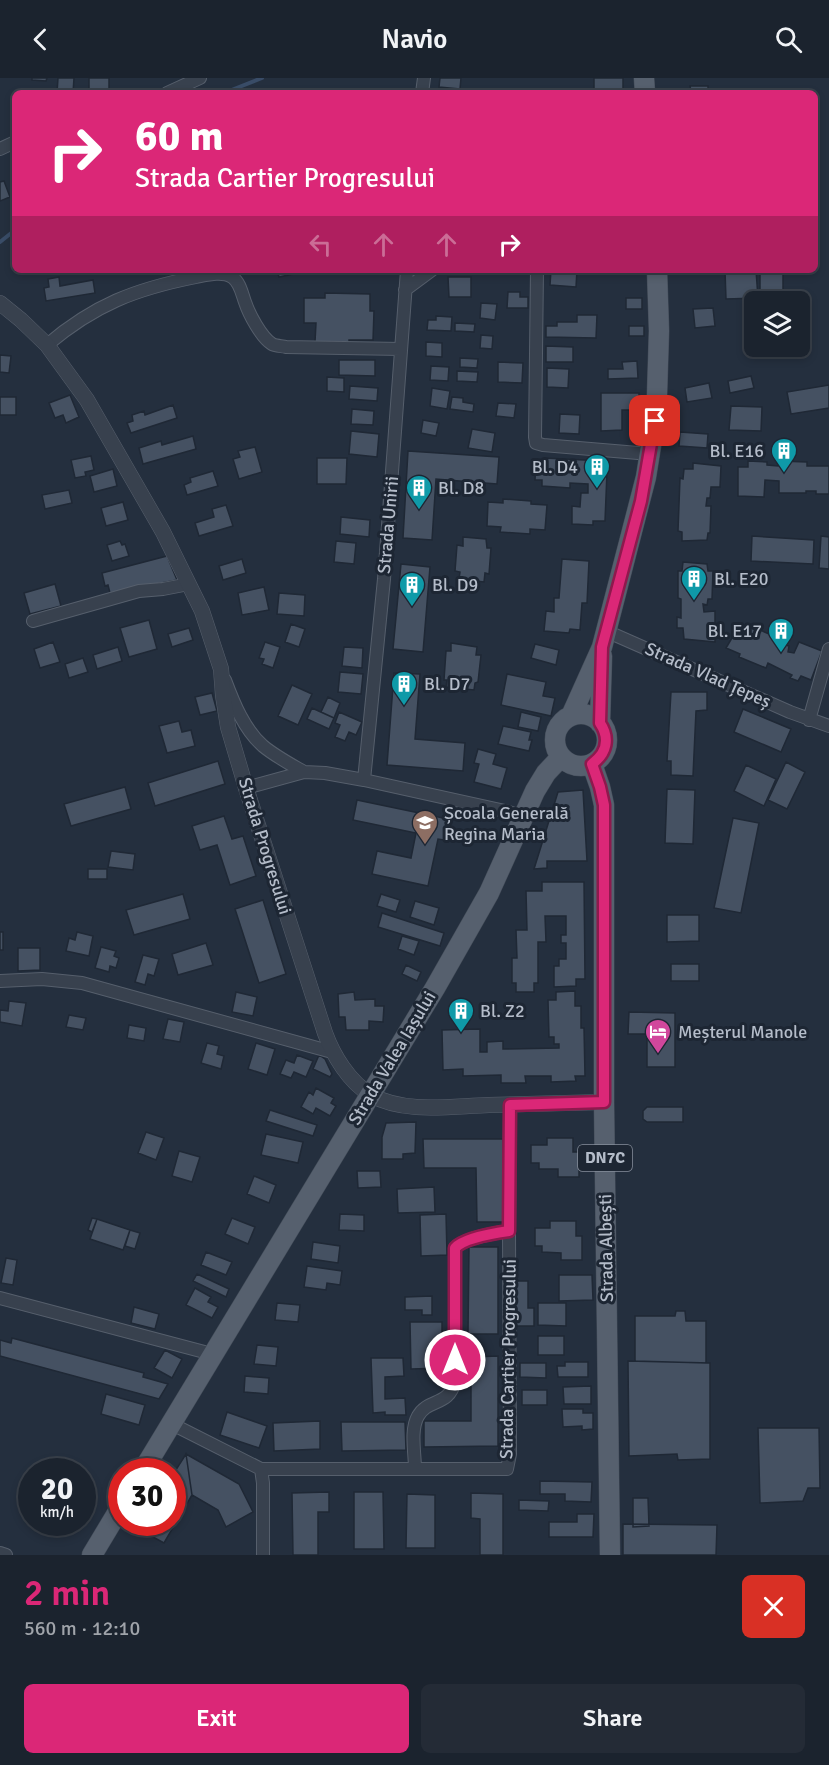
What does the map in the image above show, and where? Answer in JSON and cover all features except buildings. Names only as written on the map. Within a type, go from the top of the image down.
[{"type":"main road","points":[[571,716],[604,639],[641,501],[655,421],[659,361],[657,273]]},
{"type":"main road","points":[[600,723],[604,639]]},
{"type":"main road","points":[[587,715],[600,723],[604,730],[606,745],[599,759],[592,764],[575,765],[561,757],[557,750],[555,734],[564,720],[571,716],[587,715]]},
{"type":"main road","name":"Strada Valea Iașului","points":[[150,1458],[371,1095],[477,914],[546,773],[561,757]]},
{"type":"main road","name":"Strada Albești","points":[[592,764],[604,805],[604,1102],[610,1555]]},
{"type":"main road","points":[[92,1555],[108,1528]]},
{"type":"street","points":[[174,90],[200,78]]},
{"type":"street","name":"Strada Unirii","points":[[364,780],[383,591],[407,273]]},
{"type":"street","points":[[405,290],[428,273]]},
{"type":"street","points":[[537,273],[535,437],[537,443],[543,446],[650,454]]},
{"type":"street","points":[[47,345],[75,322],[125,295],[183,280],[225,274],[238,283],[248,310],[259,328],[273,344],[286,347],[401,349]]},
{"type":"street","name":"Strada Progresului","points":[[0,303],[47,345],[87,400],[163,532],[202,611],[221,669],[228,727],[332,1052],[358,1084],[371,1095]]},
{"type":"street","points":[[33,621],[139,591],[189,584]]},
{"type":"street","name":"Strada Vlad Țepeș","points":[[604,639],[829,726]]},
{"type":"street","points":[[809,720],[829,649]]},
{"type":"street","points":[[221,669],[240,715],[252,735],[265,748],[304,772]]},
{"type":"street","points":[[246,788],[304,772],[364,780],[523,817]]},
{"type":"street","points":[[0,981],[42,979],[82,983],[332,1052]]},
{"type":"street","points":[[371,1095],[404,1106],[418,1107],[604,1102]]},
{"type":"street","name":"Strada Cartier Progresului","points":[[170,1423],[261,1469],[507,1469],[510,1454],[510,1105]]},
{"type":"street","name":"Strada Cartier Progresului","points":[[415,1469],[414,1425],[418,1416],[423,1408],[448,1397],[455,1381],[455,1248],[466,1240],[509,1231]]},
{"type":"street","points":[[0,1298],[212,1354]]},
{"type":"street","points":[[261,1469],[263,1555]]},
{"type":"street","points":[[0,1553],[6,1555]]},
{"type":"waterway","points":[[232,90],[262,78]]},
{"type":"waterway","points":[[0,242],[12,232]]},
{"type":"place","name":"Bl. E16","points":[[784,474]]},
{"type":"place","name":"Bl. D4","points":[[597,490]]},
{"type":"place","name":"Bl. D8","points":[[419,511]]},
{"type":"place","name":"Bl. E20","points":[[694,602]]},
{"type":"place","name":"Bl. D9","points":[[412,608]]},
{"type":"place","name":"Bl. E17","points":[[781,654]]},
{"type":"place","name":"Bl. D7","points":[[404,707]]},
{"type":"place","name":"Școala Generală Regina Maria","points":[[425,846]]},
{"type":"place","name":"Bl. Z2","points":[[461,1034]]},
{"type":"place","name":"Meșterul Manole","points":[[658,1055]]},
{"type":"route","points":[[455,1360],[455,1248],[466,1240],[509,1231],[510,1105],[604,1102],[604,805],[592,764],[599,759],[606,745],[606,737],[600,723],[602,647],[641,501],[655,421]]}]
